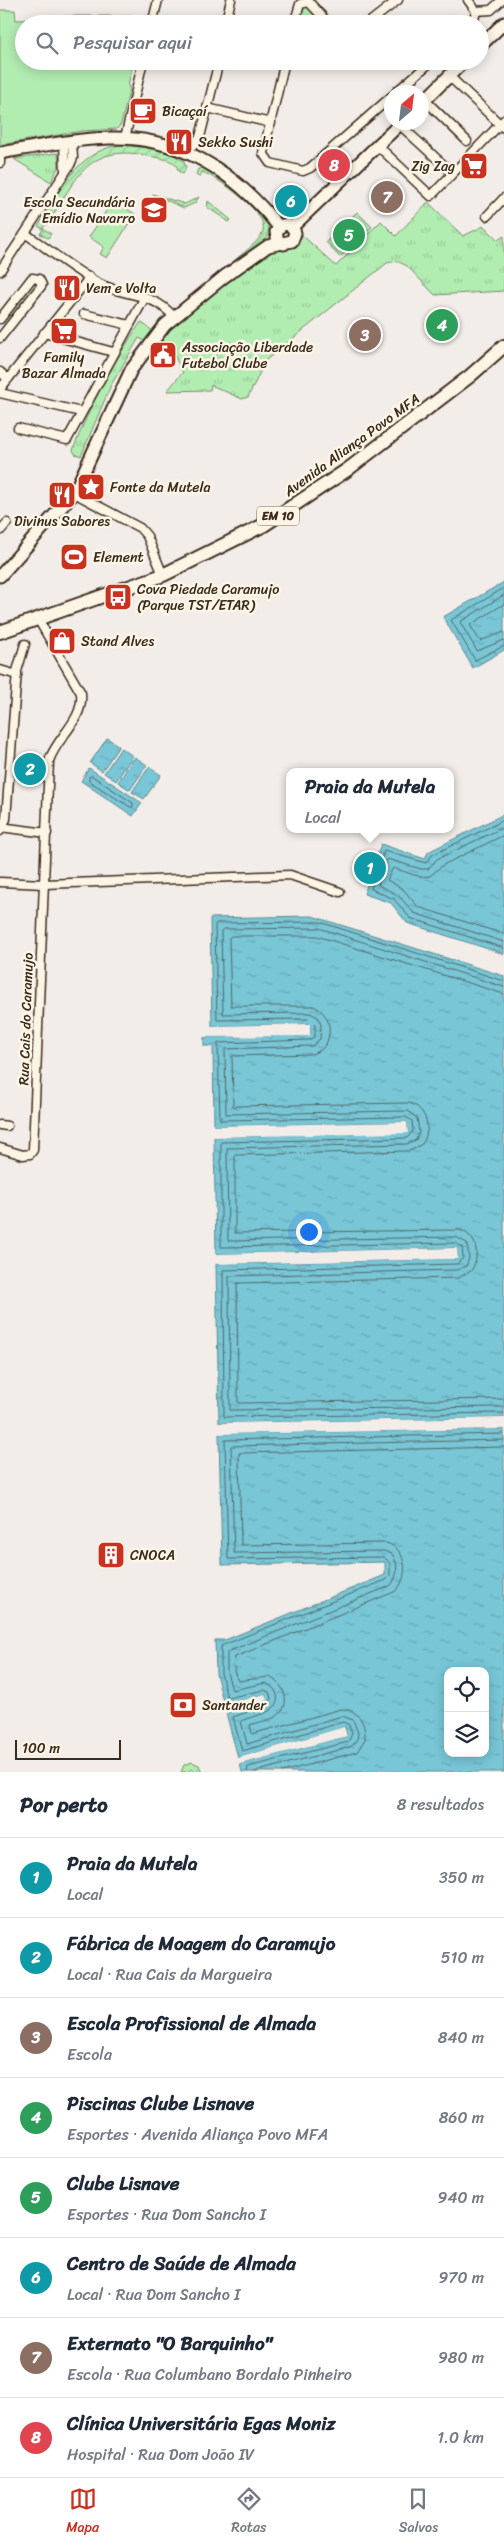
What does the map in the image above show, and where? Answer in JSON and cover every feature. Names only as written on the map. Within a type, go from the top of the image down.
[{"type":"main road","points":[[489,38],[504,24]]},
{"type":"main road","points":[[429,96],[455,70]]},
{"type":"main road","points":[[292,227],[395,130]]},
{"type":"main road","points":[[0,154],[68,143],[126,138],[179,150],[204,159],[244,188],[279,227]]},
{"type":"main road","points":[[0,576],[74,493],[131,370],[152,340],[173,316],[225,276],[271,244],[284,244],[294,239],[295,233],[292,227],[285,224],[279,227],[276,232],[276,238],[284,244]]},
{"type":"main road","name":"Avenida Aliança Povo MFA","points":[[2,633],[163,575],[232,542],[306,499],[488,361],[504,346]]},
{"type":"main road","name":"Avenida Aliança Povo MFA","points":[[488,361],[504,352]]},
{"type":"street","points":[[154,15],[158,0]]},
{"type":"street","points":[[227,15],[231,0]]},
{"type":"street","points":[[379,15],[398,0]]},
{"type":"street","points":[[468,0],[476,11],[475,15]]},
{"type":"street","points":[[476,11],[491,10],[502,0]]},
{"type":"street","points":[[297,15],[300,4],[308,2],[320,15]]},
{"type":"street","points":[[126,138],[141,70]]},
{"type":"street","points":[[179,150],[196,142],[217,70]]},
{"type":"street","points":[[283,70],[263,153],[270,163],[303,171],[310,168],[384,103]]},
{"type":"street","points":[[404,85],[422,70]]},
{"type":"street","points":[[378,146],[431,196],[450,172],[503,124],[449,76]]},
{"type":"street","points":[[429,107],[467,140]]},
{"type":"street","points":[[207,108],[271,123]]},
{"type":"street","points":[[407,130],[450,172]]},
{"type":"street","points":[[0,271],[65,172],[68,143]]},
{"type":"street","points":[[0,154],[0,163]]},
{"type":"street","points":[[487,216],[504,198]]},
{"type":"street","points":[[26,234],[90,277],[118,291],[145,297],[164,305],[173,316]]},
{"type":"street","points":[[0,389],[90,277]]},
{"type":"street","points":[[0,319],[32,278],[39,279],[42,285],[0,338]]},
{"type":"street","points":[[18,428],[67,440],[113,352],[145,297]]},
{"type":"street","points":[[84,314],[129,325]]},
{"type":"street","points":[[44,333],[113,352]]},
{"type":"street","points":[[0,372],[8,379]]},
{"type":"street","points":[[0,393],[81,412]]},
{"type":"street","points":[[74,493],[140,528],[147,536],[163,575]]},
{"type":"street","points":[[0,531],[7,523]]},
{"type":"street","name":"Rua Cais do Caramujo","points":[[0,1148],[23,1155],[30,1154],[34,1147],[49,761],[53,752],[78,716],[82,703],[81,693],[38,619]]},
{"type":"street","points":[[25,644],[16,675],[6,819],[1,828],[47,833]]},
{"type":"street","points":[[0,670],[16,675]]},
{"type":"street","points":[[0,882],[44,884],[290,876],[340,892]]},
{"type":"green space","points":[[305,6],[310,7],[316,15],[302,15]]},
{"type":"green space","points":[[0,10],[15,10],[15,70],[131,70],[128,87],[130,88],[121,124],[117,129],[82,131],[0,145]]},
{"type":"green space","points":[[120,145],[144,147],[172,155],[184,162],[186,168],[183,174],[178,171],[173,162],[162,158],[132,153],[114,154],[99,159],[87,167],[77,178],[47,225],[45,224],[43,228],[51,234],[48,238],[40,234],[43,229],[38,226],[70,175],[92,156],[105,149]]},
{"type":"green space","points":[[58,153],[59,166],[51,182],[14,159]]},
{"type":"green space","points":[[206,168],[236,188],[247,198],[265,219],[269,229],[267,238],[234,264],[233,262],[254,244],[261,235],[263,224],[250,206],[229,188],[202,172],[200,176],[196,175],[198,169]]},
{"type":"green space","points":[[152,194],[185,204],[199,197],[195,203],[184,208]]},
{"type":"green space","points":[[113,200],[135,214],[107,258],[100,254],[104,247],[89,237]]},
{"type":"green space","points":[[208,201],[231,220],[229,222],[207,207]]},
{"type":"green space","points":[[428,202],[463,236],[484,226],[498,240],[504,236],[504,291],[435,295],[407,266],[397,261],[387,263],[266,360],[248,397],[242,399],[211,385],[210,390],[167,391],[183,372],[178,367],[179,365],[169,345],[158,338],[182,313],[259,260],[270,249],[293,245],[302,235],[336,266],[381,221],[396,236]]},
{"type":"green space","points":[[357,212],[372,227],[340,257],[326,242]]},
{"type":"green space","points":[[141,322],[154,332],[146,342],[139,338],[111,385],[81,456],[75,454],[73,450],[95,400],[112,368]]},
{"type":"green space","points":[[192,1762],[199,1765],[202,1772],[195,1772],[191,1769],[188,1772],[181,1772],[184,1765]]},
{"type":"water","points":[[504,582],[504,650],[473,668],[443,617]]},
{"type":"water","points":[[107,738],[119,746],[102,771],[90,763]]},
{"type":"water","points":[[121,748],[133,756],[116,781],[104,773]]},
{"type":"water","points":[[135,757],[147,765],[130,790],[118,782]]},
{"type":"water","points":[[149,767],[161,775],[144,799],[132,792]]},
{"type":"water","points":[[89,768],[142,803],[133,816],[81,781]]},
{"type":"water","points":[[504,814],[504,954],[407,923],[391,903],[364,894],[381,844],[425,859],[428,852]]},
{"type":"water","points":[[312,916],[504,976],[504,1418],[219,1423],[216,1264],[458,1259],[457,1248],[216,1254],[214,1137],[408,1132],[407,1122],[214,1126],[213,1046],[204,1046],[204,1037],[310,1035],[310,1024],[212,1026],[210,918]]},
{"type":"water","points":[[504,1429],[504,1772],[242,1772],[240,1764],[347,1736],[345,1727],[238,1758],[226,1713],[266,1700],[265,1694],[224,1705],[216,1674],[215,1640],[225,1640],[385,1575],[385,1562],[222,1565],[219,1434]]},
{"type":"pier","points":[[310,1024],[310,1036],[204,1037],[204,1035],[308,1033],[307,1027],[212,1028],[209,1026]]},
{"type":"pier","points":[[407,1122],[408,1133],[214,1137],[214,1134],[405,1130],[405,1124],[214,1129],[214,1126]]},
{"type":"pier","points":[[457,1248],[458,1259],[216,1264],[216,1262],[455,1257],[455,1251],[216,1256],[216,1254]]},
{"type":"pier","points":[[504,1418],[504,1420],[219,1426],[219,1423]]},
{"type":"pier","points":[[504,1426],[504,1429],[219,1434],[219,1431]]},
{"type":"pier","points":[[265,1694],[267,1700],[226,1713],[225,1711],[264,1698],[224,1708],[224,1705]]},
{"type":"pier","points":[[344,1727],[347,1736],[240,1764],[239,1762],[344,1735],[343,1730],[239,1761],[238,1758]]},
{"type":"place","name":"Bicaçaí","points":[[143,111]]},
{"type":"place","name":"Sekko Sushi","points":[[179,142]]},
{"type":"place","name":"Clínica Universitária Egas Moniz","points":[[334,165]]},
{"type":"place","name":"Zig Zag","points":[[474,166]]},
{"type":"place","name":"Externato \"O Barquinho\"","points":[[387,197]]},
{"type":"place","name":"Centro de Saúde de Almada","points":[[291,201]]},
{"type":"place","name":"Escola Secundária Emídio Navarro","points":[[154,210]]},
{"type":"place","name":"Clube Lisnave","points":[[349,235]]},
{"type":"place","name":"Vem e Volta","points":[[67,288]]},
{"type":"place","name":"Piscinas Clube Lisnave","points":[[442,325]]},
{"type":"place","name":"Family Bazar Almada","points":[[64,331]]},
{"type":"place","name":"Escola Profissional de Almada","points":[[365,335]]},
{"type":"place","name":"Associação Liberdade Futebol Clube","points":[[163,355]]},
{"type":"place","name":"Fonte da Mutela","points":[[91,487]]},
{"type":"place","name":"Divinus Sabores","points":[[62,495]]},
{"type":"place","name":"Element","points":[[74,557]]},
{"type":"place","name":"Cova Piedade Caramujo (Parque TST/ETAR)","points":[[118,597]]},
{"type":"place","name":"Stand Alves","points":[[62,641]]},
{"type":"place","name":"Fábrica de Moagem do Caramujo","points":[[30,769]]},
{"type":"place","name":"Praia da Mutela","points":[[370,868]]},
{"type":"place","name":"CNOCA","points":[[111,1555]]},
{"type":"place","name":"Santander","points":[[183,1705]]}]
